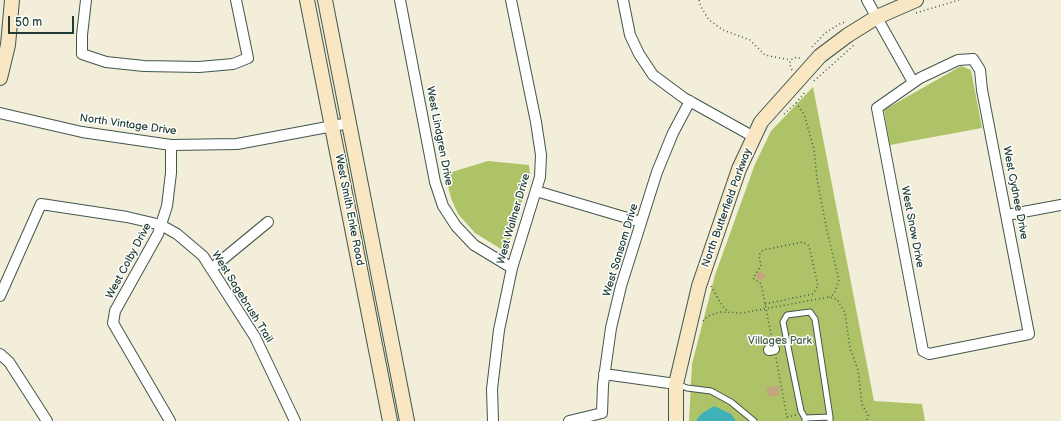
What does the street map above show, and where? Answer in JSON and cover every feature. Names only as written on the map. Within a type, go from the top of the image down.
[{"type":"street","points":[[0,78],[8,45],[12,0]]},
{"type":"street","points":[[86,0],[82,34],[82,54],[106,62],[144,66],[199,67],[233,64],[248,58],[236,0]]},
{"type":"street","name":"West Smith Enke Road","points":[[307,0],[390,421]]},
{"type":"street","name":"West Smith Enke Road","points":[[325,0],[407,421]]},
{"type":"street","name":"West Lindgren Drive","points":[[400,0],[435,182],[443,206],[456,226],[474,245],[512,268]]},
{"type":"street","name":"West Wallner Drive","points":[[493,421],[492,389],[499,330],[512,268],[540,177],[541,155],[536,122],[511,0]]},
{"type":"street","points":[[624,0],[630,35],[639,54],[653,75],[690,101],[754,137]]},
{"type":"street","points":[[867,0],[913,82]]},
{"type":"street","name":"North Butterfield Parkway","points":[[676,421],[676,384],[699,286],[740,169],[761,122],[820,56],[848,35],[877,17],[914,7]]},
{"type":"street","name":"West Cydnee Drive","points":[[913,82],[958,60],[973,59],[980,70],[982,90],[1029,334]]},
{"type":"street","name":"West Snow Drive","points":[[913,82],[877,108],[923,351],[929,354],[1029,334]]},
{"type":"street","name":"West Sansom Drive","points":[[569,421],[602,413],[604,374],[611,328],[621,286],[641,222],[668,146],[690,101]]},
{"type":"street","name":"North Vintage Drive","points":[[0,113],[82,132],[171,145],[237,144],[349,123]]},
{"type":"street","name":"West Colby Drive","points":[[170,421],[114,323],[115,311],[158,234],[161,225],[168,200],[171,173],[171,145]]},
{"type":"street","points":[[536,191],[641,222]]},
{"type":"street","name":"West Sagebrush Trail","points":[[0,296],[41,204],[127,217],[161,225],[177,234],[203,256],[255,337],[295,421]]},
{"type":"street","points":[[1007,215],[1061,205]]},
{"type":"street","points":[[211,268],[268,222]]},
{"type":"street","points":[[0,354],[9,362],[47,421]]},
{"type":"street","points":[[604,374],[676,384]]},
{"type":"lane","points":[[810,312],[815,319],[830,419],[805,420],[800,411],[783,322],[786,315],[810,312]]},
{"type":"lane","points":[[676,384],[687,388],[711,391],[731,402],[754,421]]},
{"type":"path","points":[[699,0],[701,7],[709,20],[723,30],[750,40],[765,54],[790,60],[797,57],[801,59]]},
{"type":"path","points":[[914,7],[959,0]]},
{"type":"path","points":[[814,81],[856,43]]},
{"type":"path","points":[[790,60],[792,71]]},
{"type":"path","points":[[779,119],[796,103],[809,86]]},
{"type":"path","points":[[796,103],[804,114],[814,149],[817,179],[827,231],[839,280],[834,294],[830,297]]},
{"type":"path","points":[[765,304],[813,294],[818,286],[809,246],[803,242],[763,250],[758,255],[761,266],[753,278],[761,284],[772,350],[787,417],[798,415]]},
{"type":"path","points":[[700,324],[714,314],[729,312],[717,298],[710,283]]},
{"type":"green space","points":[[961,66],[971,70],[982,128],[890,145],[884,110]]},
{"type":"green space","name":"Villages Park","points":[[813,87],[874,401],[922,404],[925,421],[689,421],[692,364],[715,275],[755,164],[771,131]]},
{"type":"green space","points":[[488,161],[529,165],[530,175],[508,246],[501,249],[475,233],[458,214],[451,198],[445,174]]},
{"type":"water","points":[[714,406],[731,414],[736,421],[696,421],[701,414]]},
{"type":"building","points":[[759,271],[766,275],[762,281],[755,277]]},
{"type":"building","points":[[779,385],[780,395],[768,397],[766,388]]}]
